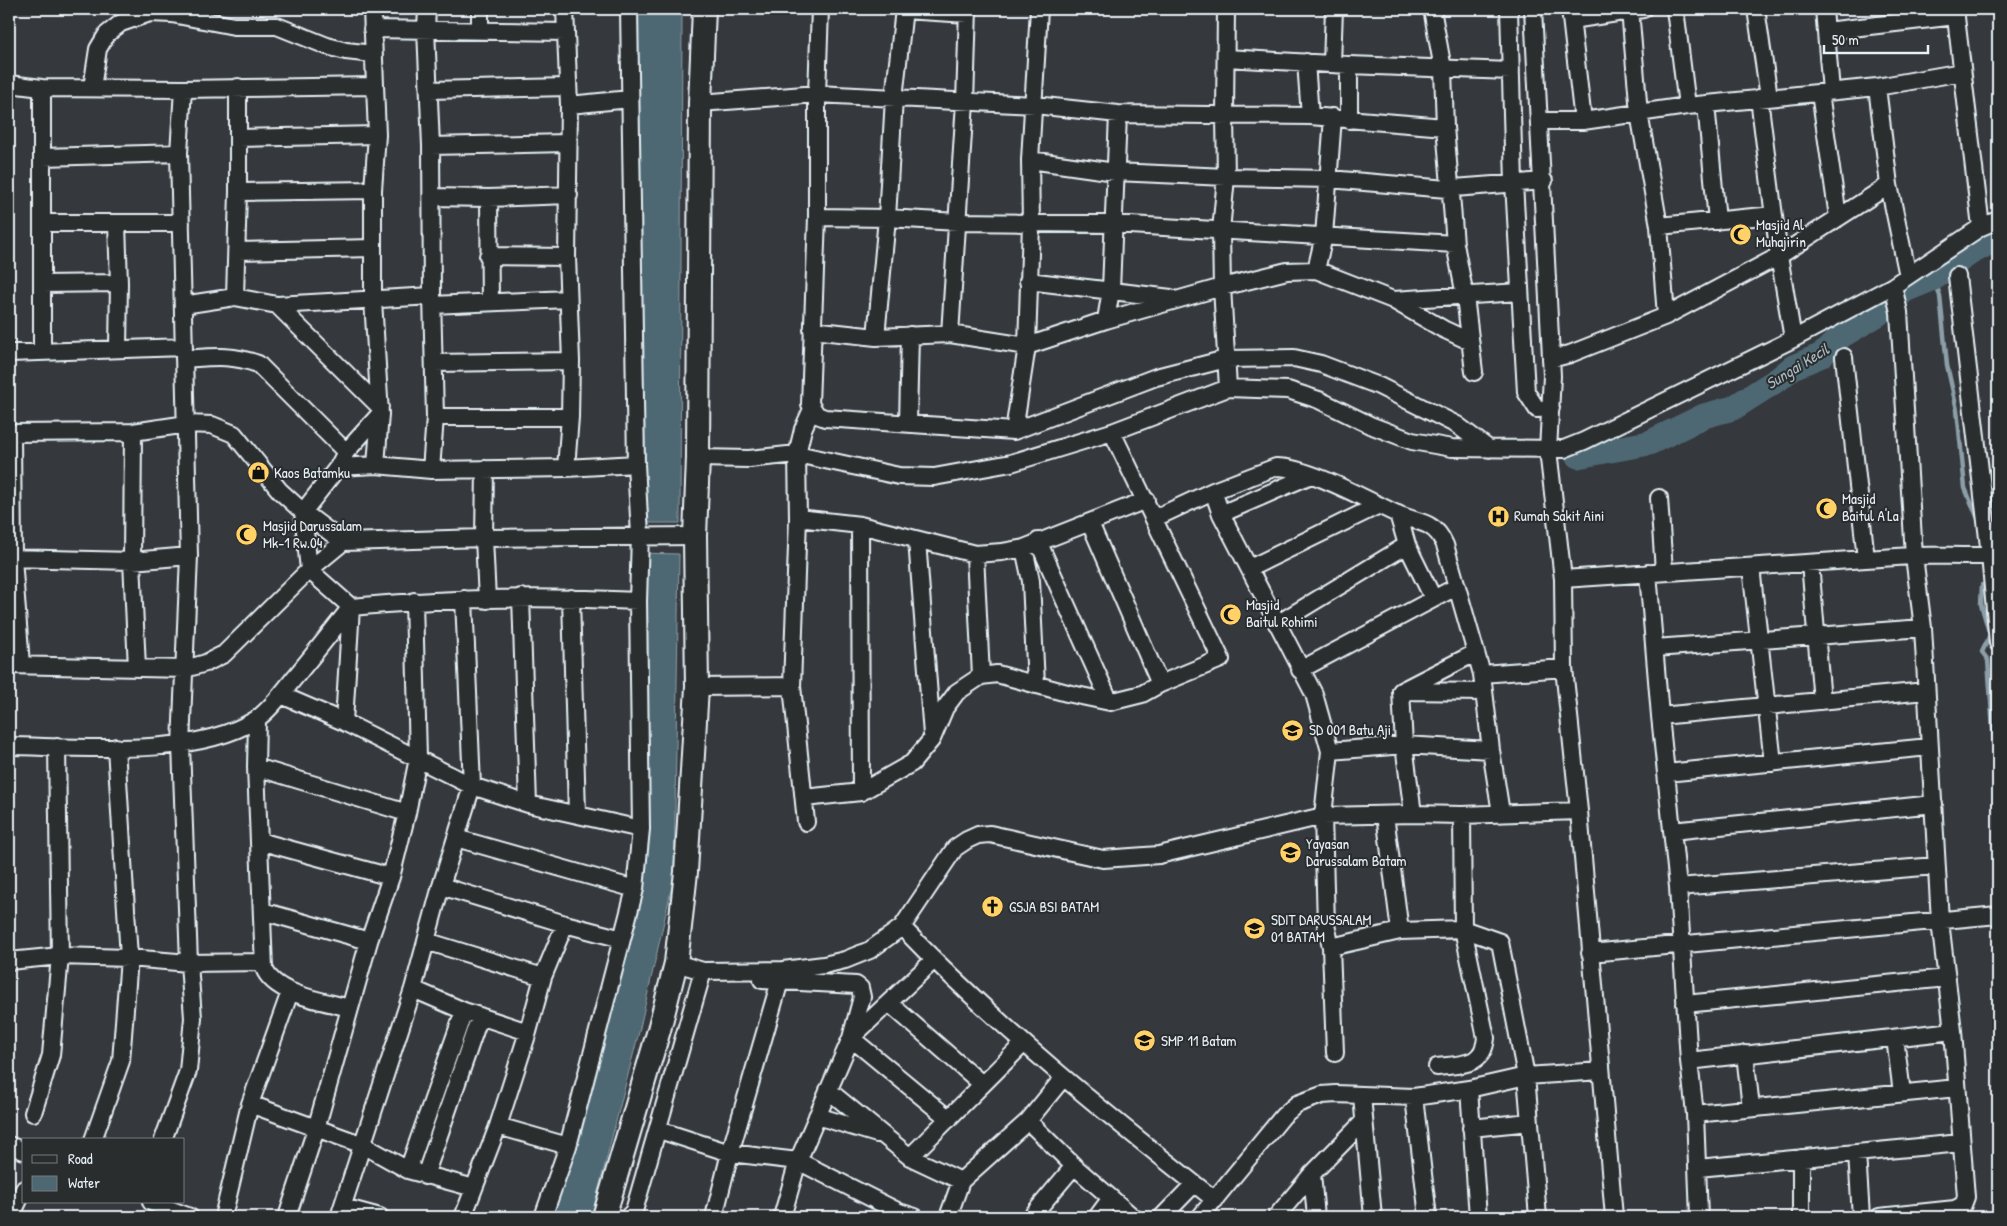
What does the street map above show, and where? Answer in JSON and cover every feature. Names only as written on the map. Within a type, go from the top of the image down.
[{"type":"street","points":[[372,9],[377,135],[373,190],[373,300],[380,410],[376,465]]},
{"type":"street","points":[[427,9],[435,417],[431,470]]},
{"type":"street","points":[[480,9],[480,31]]},
{"type":"street","points":[[566,9],[569,105],[568,299],[570,361],[570,417],[566,468]]},
{"type":"street","points":[[543,1217],[568,1146],[635,889],[641,828],[638,601],[640,535],[636,464],[630,9]]},
{"type":"street","points":[[604,1217],[659,1030],[676,963],[686,872],[697,687],[695,536],[698,458],[700,103],[704,9]]},
{"type":"street","points":[[820,9],[817,94],[817,217],[810,404],[817,415],[825,418],[1014,431],[1156,377],[1226,359],[1294,358],[1321,364],[1378,386],[1456,425],[1489,449]]},
{"type":"street","points":[[1014,431],[1027,346],[1031,223],[1030,160],[1039,9]]},
{"type":"street","points":[[1226,9],[1224,116],[1226,177],[1221,231],[1228,388]]},
{"type":"street","points":[[1332,64],[1334,9]]},
{"type":"street","points":[[1432,9],[1443,69],[1449,180],[1452,186],[1454,188],[1544,181]]},
{"type":"street","points":[[1509,9],[1514,183],[1526,392],[1536,409],[1550,408]]},
{"type":"street","points":[[1533,9],[1544,181],[1551,359],[1550,408],[1556,450],[1563,579],[1564,668],[1579,811],[1614,1217]]},
{"type":"street","points":[[1583,121],[1571,14],[1636,9],[1639,113],[1659,226],[1666,316]]},
{"type":"street","points":[[1675,9],[1687,106]]},
{"type":"street","points":[[1756,9],[1774,215],[1793,339]]},
{"type":"street","points":[[1824,9],[1826,92],[1838,218]]},
{"type":"street","points":[[876,336],[887,218],[894,98],[904,10],[968,11],[965,102],[950,334]]},
{"type":"street","points":[[92,88],[98,49],[107,34],[121,23],[150,13],[172,14],[234,26],[277,26],[327,46],[346,51],[373,54]]},
{"type":"street","points":[[1826,31],[1955,13],[1981,227]]},
{"type":"street","points":[[372,29],[566,32]]},
{"type":"street","points":[[1226,58],[1511,71]]},
{"type":"street","points":[[1306,62],[1310,116]]},
{"type":"street","points":[[1349,65],[1349,120]]},
{"type":"street","points":[[1540,121],[1583,121],[1687,106],[1877,87],[1962,72]]},
{"type":"street","points":[[9,84],[42,88],[183,89],[374,86]]},
{"type":"street","points":[[236,297],[238,87]]},
{"type":"street","points":[[429,90],[568,87]]},
{"type":"street","points":[[1877,87],[1889,185],[1908,276]]},
{"type":"street","points":[[42,88],[42,351]]},
{"type":"street","points":[[164,1138],[188,1071],[194,1018],[189,963],[181,745],[189,556],[179,153],[183,89]]},
{"type":"street","points":[[700,103],[817,94],[1034,105],[1118,114],[1310,116],[1445,127]]},
{"type":"street","points":[[569,105],[630,99]]},
{"type":"street","points":[[1706,104],[1716,221]]},
{"type":"street","points":[[1106,320],[1111,290],[1118,114]]},
{"type":"street","points":[[1316,270],[1324,236],[1333,117]]},
{"type":"street","points":[[238,138],[377,135]]},
{"type":"street","points":[[431,146],[568,143]]},
{"type":"street","points":[[43,156],[179,153]]},
{"type":"street","points":[[1030,160],[1115,172],[1329,179],[1447,189],[1451,194],[1455,244],[1465,296],[1474,372]]},
{"type":"street","points":[[1551,359],[1570,354],[1666,316],[1779,256],[1889,185]]},
{"type":"street","points":[[238,192],[373,190]]},
{"type":"street","points":[[432,197],[488,198],[569,195]]},
{"type":"street","points":[[488,198],[490,302]]},
{"type":"street","points":[[1659,226],[1774,215]]},
{"type":"street","points":[[817,217],[958,222],[1113,224],[1455,244]]},
{"type":"street","points":[[698,458],[749,459],[797,454],[899,476],[934,477],[1011,463],[1112,432],[1228,388],[1288,390],[1319,400],[1370,425],[1412,441],[1452,448],[1556,450],[1584,441],[1894,291],[1908,276],[1981,227],[1998,220]]},
{"type":"street","points":[[43,223],[181,223]]},
{"type":"street","points":[[116,224],[120,283],[118,348]]},
{"type":"street","points":[[237,251],[373,248]]},
{"type":"street","points":[[488,256],[568,257]]},
{"type":"street","points":[[812,330],[876,336],[950,334],[1027,346],[1106,320],[1222,287],[1287,271],[1316,270],[1393,300],[1469,341]]},
{"type":"street","points":[[1957,276],[1994,555],[1998,643]]},
{"type":"street","points":[[1028,281],[1178,299]]},
{"type":"street","points":[[42,284],[120,283]]},
{"type":"street","points":[[1879,1217],[1955,1209],[1963,1205],[1966,1197],[1953,1031],[1940,921],[1923,628],[1914,556],[1898,312],[1894,291]]},
{"type":"street","points":[[1393,300],[1520,292]]},
{"type":"street","points":[[182,305],[236,297],[278,306],[373,300],[490,302],[568,299]]},
{"type":"street","points":[[278,306],[380,410]]},
{"type":"street","points":[[908,423],[910,335]]},
{"type":"street","points":[[9,353],[118,348],[242,358],[258,364],[346,452]]},
{"type":"street","points":[[1844,357],[1866,559]]},
{"type":"street","points":[[434,364],[570,361]]},
{"type":"street","points":[[806,822],[792,686],[798,518],[797,454],[812,409]]},
{"type":"street","points":[[351,607],[309,570],[303,512],[338,467],[346,452],[380,410]]},
{"type":"street","points":[[435,417],[570,417]]},
{"type":"street","points":[[343,542],[303,512],[280,491],[234,434],[212,425],[187,424],[133,432],[11,433],[11,558],[15,665],[185,669],[206,663],[224,654],[309,570],[343,542],[640,535],[695,536]]},
{"type":"street","points":[[133,432],[132,561],[137,668]]},
{"type":"street","points":[[804,798],[861,792],[912,763],[932,739],[945,708],[957,692],[981,676],[997,674],[1066,693],[1110,702],[1142,694],[1160,684],[1221,659],[1155,518],[1112,432]]},
{"type":"street","points":[[338,467],[376,465],[431,470],[566,468],[636,464]]},
{"type":"street","points":[[1155,518],[1213,491],[1276,467],[1296,469],[1398,514],[1428,525],[1442,537],[1482,674],[1501,813]]},
{"type":"street","points":[[485,469],[484,538],[487,600]]},
{"type":"street","points":[[1221,514],[1310,475]]},
{"type":"street","points":[[1213,491],[1221,514],[1250,568],[1276,624],[1314,694],[1330,751],[1323,816],[1326,925],[1331,947],[1334,1053]]},
{"type":"street","points":[[1660,498],[1656,572],[1655,648],[1683,945],[1685,1004],[1695,1114],[1700,1217]]},
{"type":"street","points":[[798,518],[860,525],[975,554],[1031,545],[1146,500]]},
{"type":"street","points":[[1250,568],[1378,505]]},
{"type":"street","points":[[1398,514],[1407,545],[1433,598]]},
{"type":"street","points":[[1090,523],[1160,684]]},
{"type":"street","points":[[860,525],[861,792]]},
{"type":"street","points":[[916,540],[932,739]]},
{"type":"street","points":[[1031,545],[1036,685]]},
{"type":"street","points":[[1031,545],[1110,702]]},
{"type":"street","points":[[1276,624],[1407,545]]},
{"type":"street","points":[[975,554],[981,676]]},
{"type":"street","points":[[1563,579],[1914,556],[1994,555]]},
{"type":"street","points":[[11,558],[132,561],[189,556]]},
{"type":"street","points":[[1810,562],[1822,701]]},
{"type":"street","points":[[1751,567],[1773,763]]},
{"type":"street","points":[[1300,670],[1456,587]]},
{"type":"street","points":[[9,746],[116,747],[181,745],[230,732],[257,720],[281,695],[351,607],[414,601],[487,600],[522,597],[638,601]]},
{"type":"street","points":[[522,597],[528,804]]},
{"type":"street","points":[[571,598],[577,814]]},
{"type":"street","points":[[380,1217],[341,1212],[412,988],[472,786],[464,599]]},
{"type":"street","points":[[287,1217],[316,1129],[369,940],[391,877],[408,813],[418,758],[414,601]]},
{"type":"street","points":[[344,722],[351,607]]},
{"type":"street","points":[[1655,648],[1923,628]]},
{"type":"street","points":[[1401,691],[1475,653]]},
{"type":"street","points":[[1482,674],[1564,668]]},
{"type":"street","points":[[697,687],[792,686]]},
{"type":"street","points":[[1401,691],[1484,692]]},
{"type":"street","points":[[1401,691],[1404,745],[1413,814]]},
{"type":"street","points":[[1660,716],[1926,691]]},
{"type":"street","points":[[281,695],[344,722],[472,786],[528,804],[641,828]]},
{"type":"street","points":[[257,720],[256,767],[262,911],[262,962],[267,976],[290,992],[350,1008]]},
{"type":"street","points":[[1330,751],[1404,745],[1491,750]]},
{"type":"street","points":[[33,1113],[51,1055],[60,956],[57,746]]},
{"type":"street","points":[[94,1138],[121,1060],[128,958],[116,747]]},
{"type":"street","points":[[1666,773],[1930,747]]},
{"type":"street","points":[[256,767],[408,813]]},
{"type":"street","points":[[1672,831],[1934,804]]},
{"type":"street","points":[[703,974],[783,970],[824,965],[870,950],[902,927],[955,848],[966,840],[978,835],[1006,836],[1075,854],[1103,859],[1160,855],[1323,816],[1462,815],[1579,811]]},
{"type":"street","points":[[1385,815],[1400,931]]},
{"type":"street","points":[[1437,1066],[1470,1062],[1484,1050],[1486,1038],[1463,929],[1462,815]]},
{"type":"street","points":[[456,838],[635,889]]},
{"type":"street","points":[[259,841],[391,877]]},
{"type":"street","points":[[1678,887],[1936,866]]},
{"type":"street","points":[[441,886],[565,924],[622,939]]},
{"type":"street","points":[[262,911],[369,940]]},
{"type":"street","points":[[1590,953],[1998,915]]},
{"type":"street","points":[[463,1217],[498,1126],[528,1032],[543,977],[565,924]]},
{"type":"street","points":[[902,927],[934,960],[1063,1078],[1215,1200]]},
{"type":"street","points":[[1331,947],[1400,931],[1463,929],[1500,942],[1526,1076],[1538,1217]]},
{"type":"street","points":[[426,941],[543,977]]},
{"type":"street","points":[[9,961],[60,956],[128,958],[189,963],[262,962]]},
{"type":"street","points":[[851,1038],[934,960]]},
{"type":"street","points":[[676,963],[703,974],[856,985],[860,988],[862,997],[851,1038],[798,1161],[785,1216]]},
{"type":"street","points":[[628,1217],[634,1211],[659,1130],[703,974]]},
{"type":"street","points":[[1685,1004],[1947,978]]},
{"type":"street","points":[[714,1217],[730,1153],[780,981]]},
{"type":"street","points":[[412,988],[464,1010],[528,1032]]},
{"type":"street","points":[[223,1217],[250,1104],[290,992]]},
{"type":"street","points":[[889,1003],[982,1084]]},
{"type":"street","points":[[408,1170],[464,1010]]},
{"type":"street","points":[[426,1176],[480,1016]]},
{"type":"street","points":[[1689,1060],[1953,1031]]},
{"type":"street","points":[[851,1038],[949,1119]]},
{"type":"street","points":[[1895,1038],[1902,1093]]},
{"type":"street","points":[[910,1156],[1024,1043]]},
{"type":"street","points":[[1745,1054],[1751,1108]]},
{"type":"street","points":[[1200,1217],[1283,1116],[1297,1104],[1322,1095],[1414,1097],[1469,1089],[1526,1076],[1600,1071]]},
{"type":"street","points":[[948,1217],[961,1181],[1028,1121],[1063,1078]]},
{"type":"street","points":[[1695,1114],[1957,1088]]},
{"type":"street","points":[[1469,1089],[1478,1217]]},
{"type":"street","points":[[828,1090],[910,1156],[961,1181]]},
{"type":"street","points":[[1362,1096],[1373,1217]]},
{"type":"street","points":[[1414,1097],[1428,1217]]},
{"type":"street","points":[[250,1104],[363,1145],[408,1170],[474,1188]]},
{"type":"street","points":[[817,1116],[884,1136]]},
{"type":"street","points":[[1028,1121],[1074,1166],[1133,1217]]},
{"type":"street","points":[[1276,1217],[1312,1174],[1364,1121]]},
{"type":"street","points":[[1471,1128],[1530,1122]]},
{"type":"street","points":[[498,1126],[568,1146]]},
{"type":"street","points":[[659,1130],[730,1153],[798,1161],[899,1214],[915,1217]]},
{"type":"street","points":[[1698,1168],[1961,1142]]},
{"type":"street","points":[[9,1145],[22,1149]]},
{"type":"street","points":[[1857,1153],[1861,1217]]},
{"type":"street","points":[[1801,1158],[1801,1217]]},
{"type":"street","points":[[1031,1217],[1074,1166]]},
{"type":"street","points":[[1312,1174],[1316,1217]]},
{"type":"street","points":[[1162,1217],[1194,1184]]},
{"type":"street","points":[[12,1216],[22,1194]]},
{"type":"street","points":[[1097,1217],[1111,1198]]},
{"type":"street","points":[[156,1204],[190,1217]]},
{"type":"water","points":[[633,9],[682,9],[680,523],[641,523]]},
{"type":"water","points":[[640,553],[679,554],[674,877],[639,1032],[591,1217],[549,1217],[643,867]]},
{"type":"waterway","name":"Sungai Kecil","points":[[1578,456],[1649,443],[1704,416],[1733,408],[1780,378],[1793,367],[1822,355],[1841,336],[1878,314],[1905,290],[1934,278],[1970,253],[1998,238]]},
{"type":"waterway","points":[[1934,278],[1940,296],[1947,365],[1957,410],[1965,488],[1979,521]]},
{"type":"waterway","points":[[1982,585],[1981,604],[1990,635],[1982,652],[1988,660],[1998,798]]},
{"type":"place","name":"Masjid Al Muhajirin","points":[[1740,234]]},
{"type":"place","name":"Kaos Batamku","points":[[258,473]]},
{"type":"place","name":"Masjid Baitul A'La","points":[[1826,508]]},
{"type":"place","name":"Rumah Sakit Aini","points":[[1498,516]]},
{"type":"place","name":"Masjid Darussalam Mk-1 Rw.04","points":[[247,535]]},
{"type":"place","name":"Masjid Baitul Rohimi","points":[[1230,614]]},
{"type":"place","name":"SD 001 Batu Aji","points":[[1293,730]]},
{"type":"place","name":"Yayasan Darussalam Batam","points":[[1290,853]]},
{"type":"place","name":"GSJA BSI BATAM","points":[[993,907]]},
{"type":"place","name":"SDIT DARUSSALAM 01 BATAM","points":[[1255,929]]},
{"type":"place","name":"SMP 11 Batam","points":[[1145,1041]]}]
